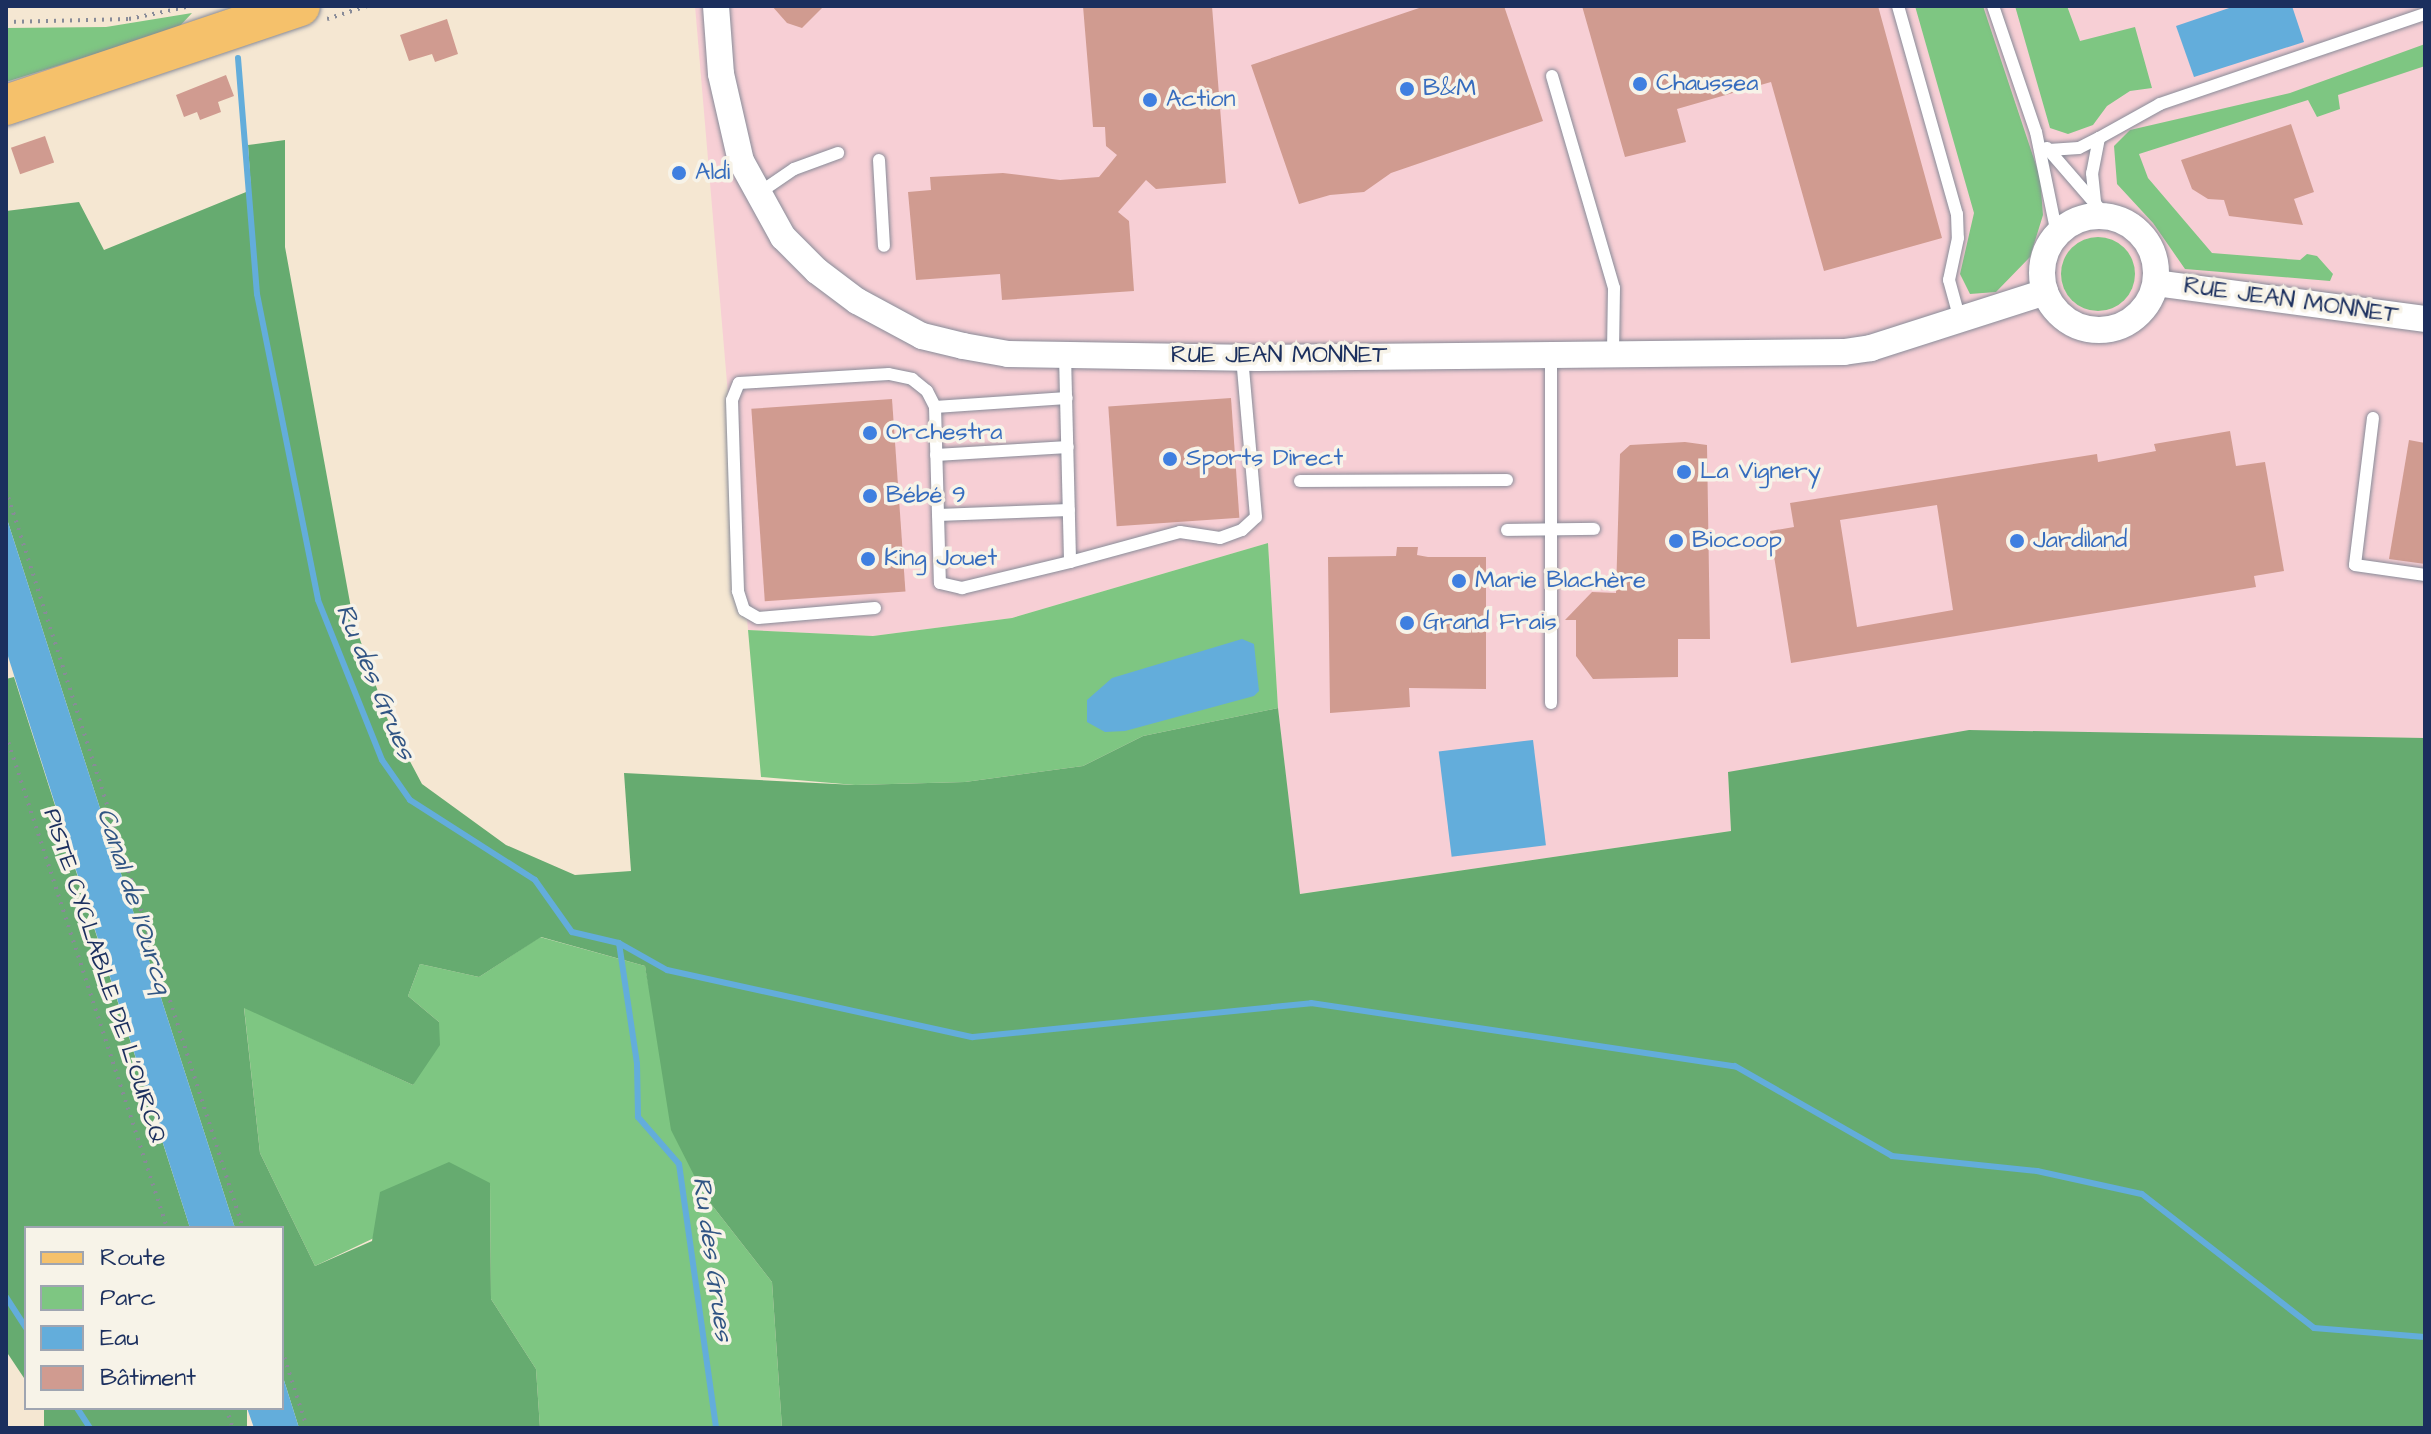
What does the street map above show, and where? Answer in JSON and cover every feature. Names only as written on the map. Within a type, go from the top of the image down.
[{"type":"main road","points":[[6,105],[300,6]]},
{"type":"street","name":"RUE JEAN MONNET","points":[[716,6],[721,74],[741,161],[756,195],[783,237],[817,271],[886,319],[963,346],[1065,355],[1242,358],[1844,352],[1871,348],[2045,292],[2058,312],[2078,327],[2110,330],[2141,314],[2156,283],[2151,246],[2139,231],[2100,210]]},
{"type":"street","points":[[2045,292],[2043,261],[2057,234],[2100,210]]},
{"type":"street","name":"RUE JEAN MONNET","points":[[2156,283],[2425,319]]},
{"type":"lane","points":[[1898,6],[1957,214],[1958,238],[1949,280],[1960,320]]},
{"type":"lane","points":[[1993,6],[2036,132],[2057,234]]},
{"type":"lane","points":[[2049,150],[2079,148],[2160,104],[2425,14]]},
{"type":"lane","points":[[1552,76],[1614,288],[1613,354]]},
{"type":"lane","points":[[2036,132],[2100,210]]},
{"type":"lane","points":[[2099,138],[2092,173],[2100,210]]},
{"type":"lane","points":[[756,195],[794,169],[838,153]]},
{"type":"lane","points":[[879,160],[884,246]]},
{"type":"lane","points":[[1065,355],[1070,562]]},
{"type":"lane","points":[[1551,355],[1551,703]]},
{"type":"lane","points":[[875,608],[758,618],[744,610],[738,591],[732,400],[739,383],[750,378],[889,374],[912,379],[927,391],[935,407],[940,583],[962,588],[1180,532],[1220,538],[1242,530],[1256,517],[1242,358]]},
{"type":"lane","points":[[935,407],[1067,398]]},
{"type":"lane","points":[[2373,418],[2355,565],[2425,575]]},
{"type":"lane","points":[[936,455],[1068,447]]},
{"type":"lane","points":[[1300,481],[1507,480]]},
{"type":"lane","points":[[938,515],[1069,510]]},
{"type":"lane","points":[[1507,530],[1594,529]]},
{"type":"path","points":[[6,22],[103,21],[191,6]]},
{"type":"path","points":[[6,490],[242,1226]]},
{"type":"path","name":"PISTE CYCLABLE DE L'OURCQ","points":[[6,735],[166,1226]]},
{"type":"path","points":[[284,1356],[307,1428]]},
{"type":"shaded area","points":[[695,6],[2425,6],[2425,738],[2219,735],[1728,773],[1731,831],[1299,894],[1278,708],[1268,543],[1012,618],[873,636],[748,630]]},
{"type":"green space","points":[[1915,6],[1983,6],[2040,177],[2043,215],[2030,257],[1996,292],[1970,294],[1960,274],[1974,213]]},
{"type":"green space","points":[[2015,6],[2067,6],[2080,41],[2135,27],[2152,88],[2130,91],[2107,106],[2093,125],[2068,134],[2050,128]]},
{"type":"green space","points":[[192,13],[178,28],[6,82],[6,28],[106,27]]},
{"type":"green space","points":[[2425,44],[2425,66],[2338,95],[2340,109],[2317,117],[2308,100],[2139,154],[2148,178],[2212,253],[2300,260],[2307,254],[2317,256],[2333,274],[2330,281],[2185,269],[2153,223],[2117,184],[2114,146],[2130,130],[2290,93]]},
{"type":"green space","points":[[285,140],[285,247],[353,619],[387,718],[422,784],[506,845],[575,875],[631,871],[624,773],[855,785],[965,782],[1083,766],[1143,736],[1278,708],[1300,894],[1731,831],[1728,772],[1969,730],[2425,738],[2425,1428],[782,1428],[772,1282],[704,1195],[671,1130],[645,966],[541,937],[479,977],[420,964],[408,996],[439,1022],[440,1045],[413,1085],[244,1008],[260,1153],[315,1266],[372,1241],[380,1192],[449,1162],[490,1183],[491,1299],[536,1369],[540,1428],[299,1428],[284,1380],[284,1226],[234,1226],[6,516],[6,211],[79,202],[104,250],[251,190],[248,145]]},
{"type":"green space","points":[[2091,237],[2105,237],[2119,243],[2129,253],[2135,274],[2129,295],[2119,305],[2105,311],[2091,311],[2077,305],[2067,295],[2061,281],[2061,267],[2067,253],[2077,243]]},
{"type":"green space","points":[[1268,543],[1278,708],[1143,736],[1083,766],[965,782],[855,785],[761,777],[748,630],[873,636],[1012,618]]},
{"type":"green space","points":[[14,677],[189,1226],[24,1226],[24,1378],[6,1351],[6,679]]},
{"type":"green space","points":[[540,937],[645,966],[659,1040],[704,1195],[772,1282],[782,1428],[540,1428],[536,1369],[491,1299],[490,1183],[315,1266],[260,1153],[244,1007],[413,1085],[439,1022],[408,996],[420,964],[479,977]]},
{"type":"green space","points":[[44,1410],[247,1410],[247,1428],[44,1428]]},
{"type":"water","points":[[2235,6],[2292,6],[2304,42],[2194,77],[2176,26]]},
{"type":"water","points":[[6,516],[234,1226],[189,1226],[6,650]]},
{"type":"water","points":[[1242,639],[1254,644],[1259,691],[1254,696],[1125,731],[1105,732],[1087,722],[1087,700],[1112,678]]},
{"type":"water","points":[[1533,740],[1546,845],[1452,857],[1439,752]]},
{"type":"water","points":[[284,1380],[299,1428],[254,1428],[248,1410],[284,1410]]},
{"type":"building","points":[[772,6],[824,6],[802,28],[787,23]]},
{"type":"building","points":[[1083,6],[1212,6],[1226,183],[1156,189],[1146,180],[1118,212],[1129,221],[1134,291],[1002,300],[1000,274],[916,280],[908,192],[931,190],[930,177],[1003,173],[1060,180],[1099,177],[1117,155],[1106,146],[1105,127],[1093,127]]},
{"type":"building","points":[[1425,6],[1504,6],[1543,121],[1391,173],[1364,192],[1330,195],[1299,204],[1251,65]]},
{"type":"building","points":[[1582,6],[1878,6],[1942,238],[1824,271],[1771,82],[1677,109],[1686,142],[1625,157]]},
{"type":"building","points":[[447,19],[458,54],[435,62],[432,54],[409,61],[400,35]]},
{"type":"building","points":[[226,75],[234,96],[218,102],[221,112],[200,120],[197,112],[184,117],[176,95]]},
{"type":"building","points":[[2291,124],[2314,192],[2294,199],[2303,225],[2229,216],[2224,200],[2208,199],[2192,189],[2181,160]]},
{"type":"building","points":[[45,136],[54,162],[20,174],[11,148]]},
{"type":"building","points":[[1231,398],[1239,518],[1117,526],[1108,407]]},
{"type":"building","points":[[892,399],[905,592],[765,601],[751,409]]},
{"type":"building","points":[[2230,431],[2236,466],[2265,462],[2284,571],[2254,576],[2256,587],[1791,663],[1770,531],[1794,527],[1790,503],[2097,454],[2098,462],[2156,451],[2154,444]],"holes":[[[1937,505],[1953,610],[1857,627],[1840,520]]]},
{"type":"building","points":[[2409,440],[2425,443],[2425,564],[2389,559]]},
{"type":"building","points":[[1685,442],[1707,445],[1710,639],[1678,639],[1678,677],[1593,679],[1576,656],[1576,620],[1565,620],[1592,592],[1616,593],[1620,454],[1630,445]]},
{"type":"building","name":"Grand Frais","points":[[1397,547],[1418,547],[1417,555],[1428,557],[1486,557],[1486,689],[1409,688],[1410,707],[1330,713],[1328,557],[1396,556]]},
{"type":"waterway","points":[[238,58],[257,294],[318,600],[382,760],[410,800],[535,880],[572,932],[619,943],[667,970],[973,1037],[1311,1003],[1735,1066],[1892,1156],[2037,1171],[2142,1194],[2314,1328],[2425,1337]]},
{"type":"waterway","name":"Ru des Grues","points":[[619,943],[637,1064],[638,1117],[679,1164],[716,1428]]},
{"type":"waterway","points":[[6,1297],[24,1325]]},
{"type":"waterway","points":[[78,1410],[90,1428]]},
{"type":"place","name":"Chaussea","points":[[1640,84]]},
{"type":"place","name":"B&M","points":[[1407,89]]},
{"type":"place","name":"Action","points":[[1150,100]]},
{"type":"place","name":"Aldi","points":[[679,173]]},
{"type":"place","name":"Orchestra","points":[[870,433]]},
{"type":"place","name":"Sports Direct","points":[[1170,459]]},
{"type":"place","name":"La Vignery","points":[[1684,472]]},
{"type":"place","name":"Bébé 9","points":[[870,496]]},
{"type":"place","name":"Biocoop","points":[[1676,541]]},
{"type":"place","name":"Jardiland","points":[[2017,541]]},
{"type":"place","name":"King Jouet","points":[[868,559]]},
{"type":"place","name":"Marie Blachère","points":[[1459,581]]},
{"type":"place","name":"Grand Frais","points":[[1407,623]]},
{"type":"water label","name":"Canal de l'Ourcq","points":[[134,901]]}]
